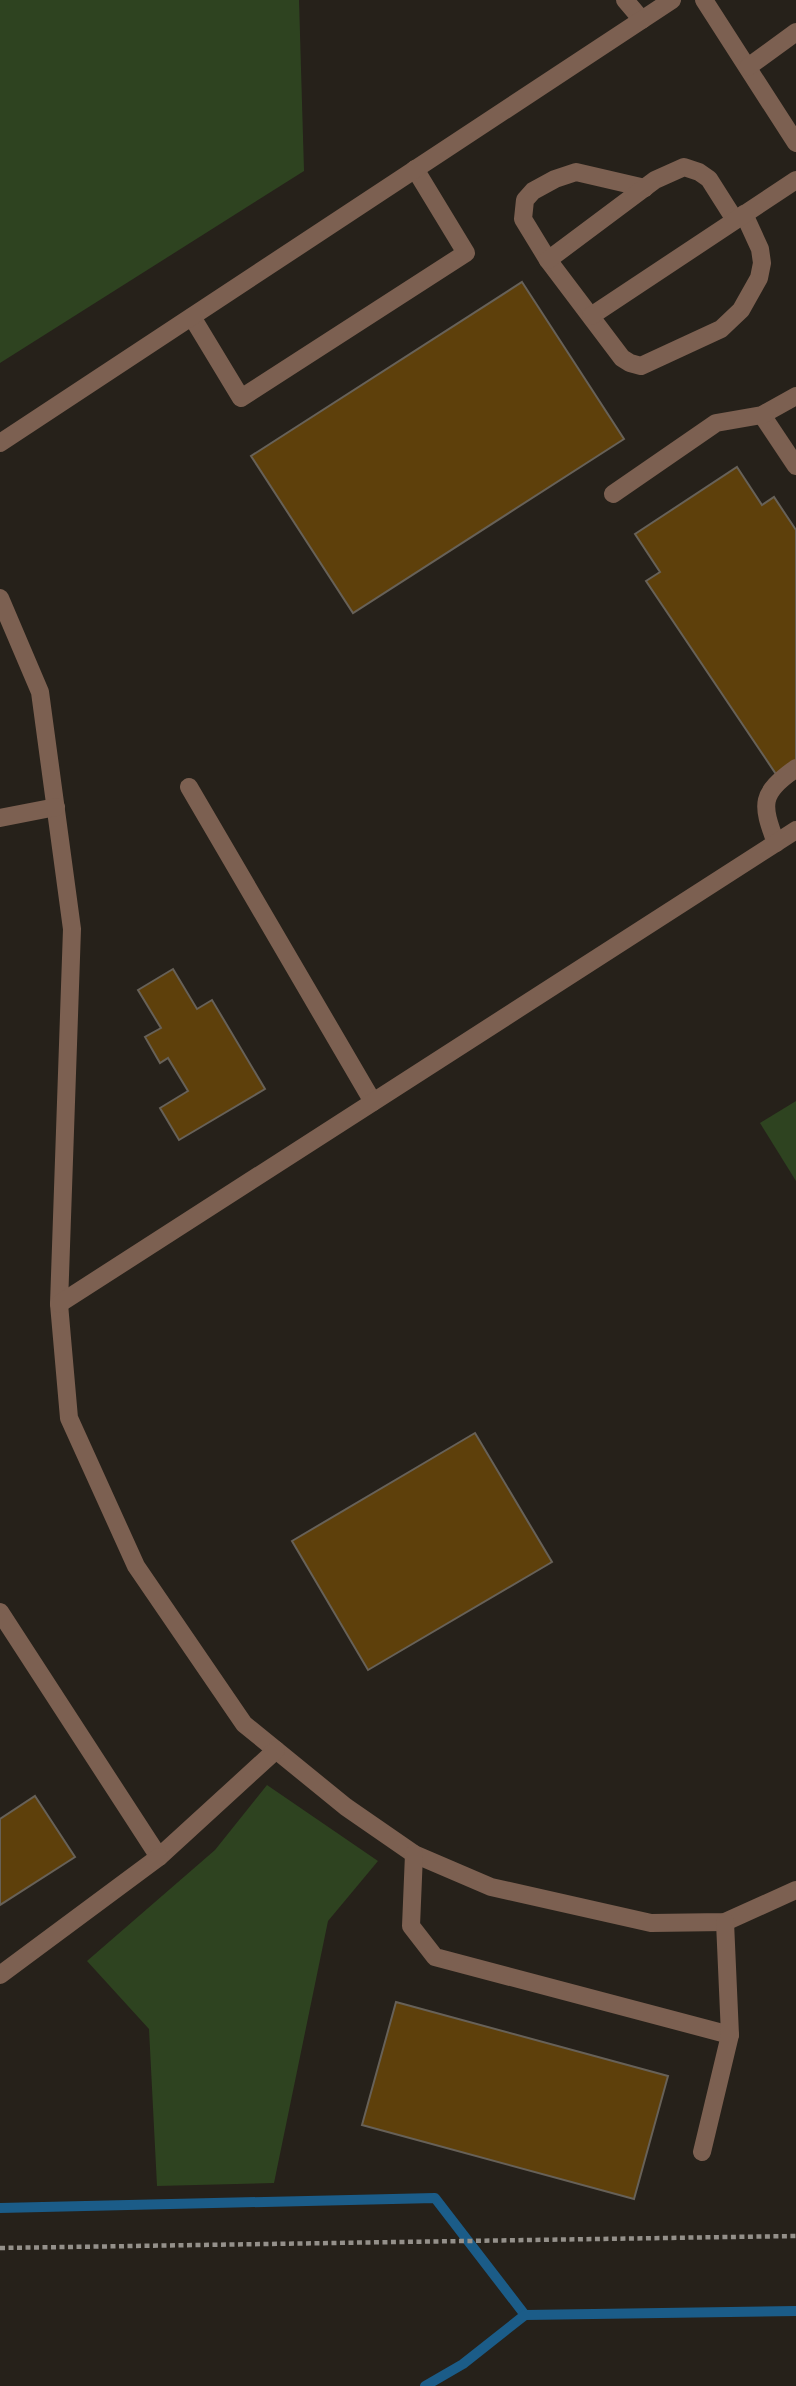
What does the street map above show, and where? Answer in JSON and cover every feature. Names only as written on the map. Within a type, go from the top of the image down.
[{"type":"lane","points":[[625,0],[642,20]]},
{"type":"lane","points":[[0,443],[672,0]]},
{"type":"lane","points":[[704,0],[748,67],[789,120],[796,143]]},
{"type":"lane","points":[[748,67],[796,32]]},
{"type":"lane","points":[[548,260],[645,188],[655,180],[684,167],[699,172],[709,179],[740,217],[761,249],[759,278],[741,310],[721,329],[642,366],[622,358],[548,260],[523,219],[525,200],[533,191],[555,179],[576,173],[645,188]]},
{"type":"lane","points":[[191,317],[241,398],[466,253],[415,169]]},
{"type":"lane","points":[[591,316],[796,180]]},
{"type":"lane","points":[[613,494],[716,423],[762,415],[796,396]]},
{"type":"lane","points":[[762,415],[796,466]]},
{"type":"lane","points":[[0,598],[40,692],[72,929],[59,1304],[69,1418],[136,1566],[244,1724],[346,1807],[414,1854],[491,1887],[651,1923],[725,1922],[796,1890]]},
{"type":"lane","points":[[776,843],[766,816],[766,797],[778,782],[796,768]]},
{"type":"lane","points":[[189,787],[373,1102]]},
{"type":"lane","points":[[0,818],[55,807]]},
{"type":"lane","points":[[59,1304],[796,830]]},
{"type":"lane","points":[[0,1612],[159,1857]]},
{"type":"lane","points":[[0,1975],[159,1857],[276,1750]]},
{"type":"lane","points":[[414,1854],[411,1926],[435,1957],[730,2035]]},
{"type":"lane","points":[[702,2152],[730,2035],[725,1922]]},
{"type":"path","points":[[0,2248],[796,2236]]},
{"type":"green space","points":[[0,0],[299,0],[304,171],[0,363]]},
{"type":"green space","points":[[796,1101],[796,1181],[760,1123]]},
{"type":"green space","points":[[267,1785],[378,1861],[328,1921],[274,2183],[157,2186],[149,2029],[87,1961],[215,1850]]},
{"type":"building","points":[[522,282],[624,439],[353,613],[251,456]]},
{"type":"building","points":[[737,467],[762,505],[774,497],[796,530],[796,778],[784,786],[646,581],[660,572],[635,534]]},
{"type":"building","points":[[173,969],[197,1009],[212,1000],[265,1089],[179,1140],[160,1108],[188,1091],[168,1058],[160,1063],[145,1037],[161,1028],[138,990]]},
{"type":"building","points":[[475,1433],[552,1562],[368,1670],[292,1541]]},
{"type":"building","points":[[35,1796],[75,1857],[0,1905],[0,1819]]},
{"type":"building","points":[[396,2002],[668,2076],[634,2199],[362,2125]]},
{"type":"waterway","points":[[0,2208],[435,2198],[525,2315]]},
{"type":"waterway","points":[[425,2386],[463,2364],[525,2315],[796,2311]]}]
